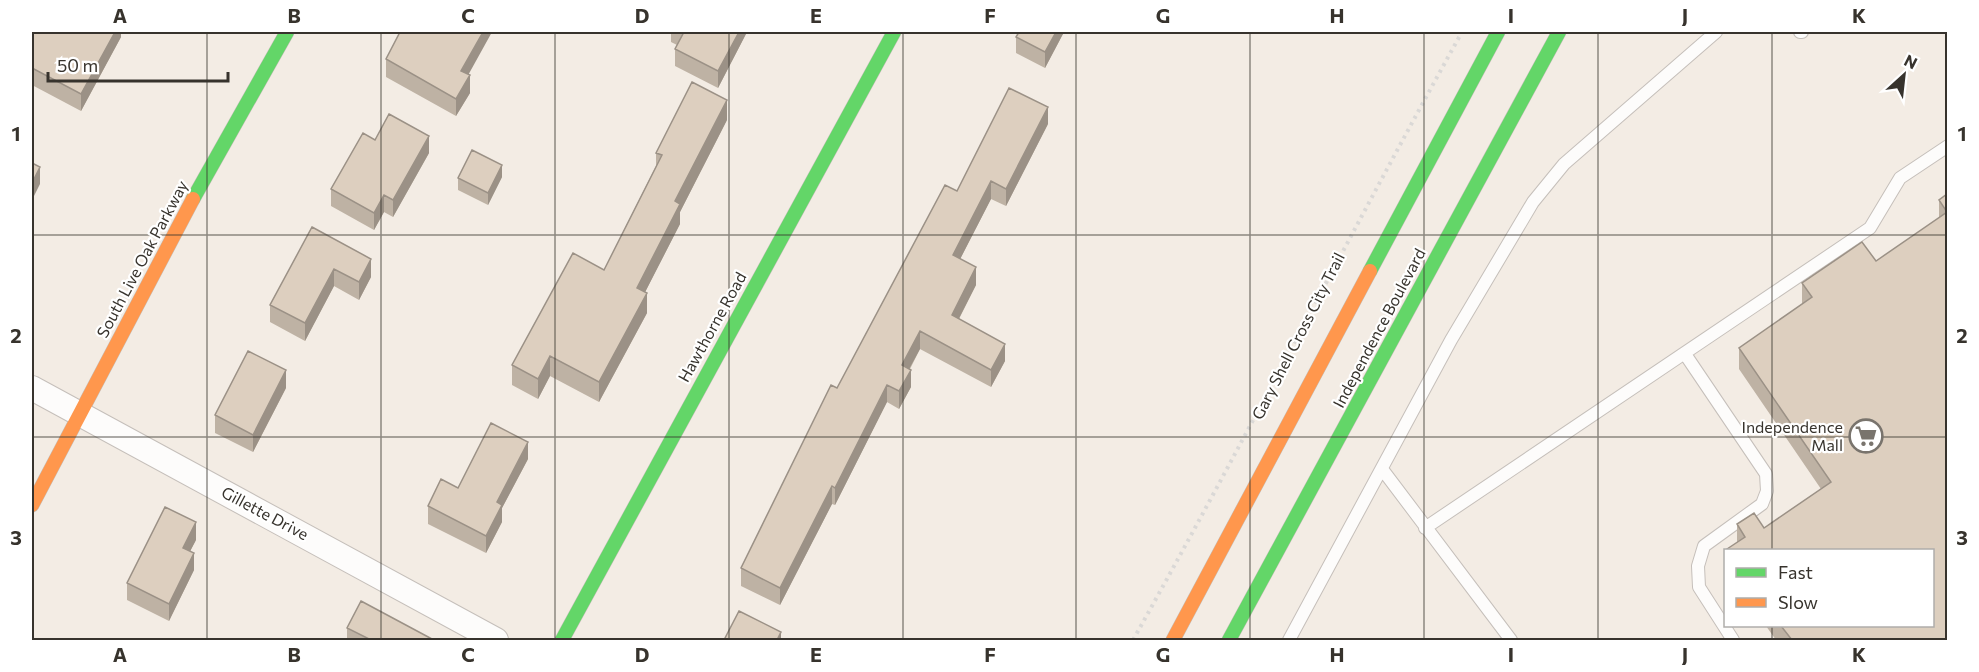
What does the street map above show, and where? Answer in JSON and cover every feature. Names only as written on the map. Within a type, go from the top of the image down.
[{"type":"main road","name":"South Live Oak Parkway","points":[[32,505],[160,257],[287,32]]},
{"type":"main road","name":"Hawthorne Road","points":[[562,640],[894,32]]},
{"type":"main road","name":"Independence Boulevard","points":[[1173,640],[1498,32]]},
{"type":"main road","name":"Independence Boulevard","points":[[1229,640],[1559,32]]},
{"type":"street","name":"Gillette Drive","points":[[32,387],[496,640]]},
{"type":"lane","points":[[1289,640],[1470,306],[1533,202],[1564,164],[1716,32]]},
{"type":"lane","points":[[1425,528],[1870,228],[1900,178],[1947,146]]},
{"type":"lane","points":[[1685,354],[1766,474],[1767,491],[1762,504],[1704,546],[1698,566],[1699,587],[1724,626]]},
{"type":"lane","points":[[1382,469],[1511,640]]},
{"type":"lane","points":[[1725,627],[1733,640]]},
{"type":"path","name":"Gary Shell Cross City Trail","points":[[1133,640],[1223,480],[1359,218],[1462,32]]},
{"type":"building","points":[[32,32],[115,32],[81,94],[32,68]]},
{"type":"building","points":[[400,32],[483,32],[461,71],[470,75],[456,99],[386,59]]},
{"type":"building","points":[[684,32],[739,32],[718,71],[675,49]]},
{"type":"building","points":[[1019,32],[1056,32],[1045,52],[1016,37]]},
{"type":"building","points":[[692,82],[727,100],[675,201],[680,204],[637,288],[647,293],[599,382],[550,356],[538,379],[512,365],[573,253],[604,270],[662,155],[656,153]]},
{"type":"building","points":[[1009,88],[1048,107],[1006,189],[991,181],[953,255],[976,267],[952,315],[1005,344],[991,370],[920,331],[902,365],[911,370],[899,391],[887,385],[835,488],[832,486],[780,588],[741,568],[831,385],[837,388],[945,185],[957,191]]},
{"type":"building","points":[[389,114],[429,136],[393,200],[384,195],[374,213],[331,189],[363,133],[375,140]]},
{"type":"building","points":[[472,150],[502,165],[488,193],[458,178]]},
{"type":"building","points":[[32,163],[40,167],[32,183]]},
{"type":"building","points":[[1947,194],[1947,212],[1939,200]]},
{"type":"building","name":"Independence Mall","points":[[1947,212],[1947,640],[1792,640],[1782,627],[1934,627],[1934,549],[1727,549],[1745,537],[1737,524],[1754,513],[1764,528],[1831,482],[1739,348],[1812,297],[1802,283],[1862,242],[1876,261]]},
{"type":"building","points":[[312,227],[371,259],[359,282],[334,269],[305,323],[270,305]]},
{"type":"building","points":[[248,351],[286,370],[253,435],[215,415]]},
{"type":"building","points":[[491,423],[528,442],[497,502],[502,505],[486,536],[428,506],[441,479],[458,488]]},
{"type":"building","points":[[165,507],[196,522],[183,548],[194,553],[169,604],[127,583]]},
{"type":"building","points":[[361,601],[432,639],[371,640],[347,628]]},
{"type":"building","points":[[739,611],[781,632],[777,640],[724,640]]},
{"type":"traffic: fast","points":[[193,199],[287,32]]},
{"type":"traffic: fast","points":[[562,640],[894,32]]},
{"type":"traffic: fast","points":[[1370,271],[1498,32]]},
{"type":"traffic: fast","points":[[1229,640],[1559,32]]},
{"type":"traffic: slow","points":[[32,505],[193,199]]},
{"type":"traffic: slow","points":[[1173,640],[1370,271]]},
{"type":"place","name":"Independence Mall","points":[[1866,436]]}]
